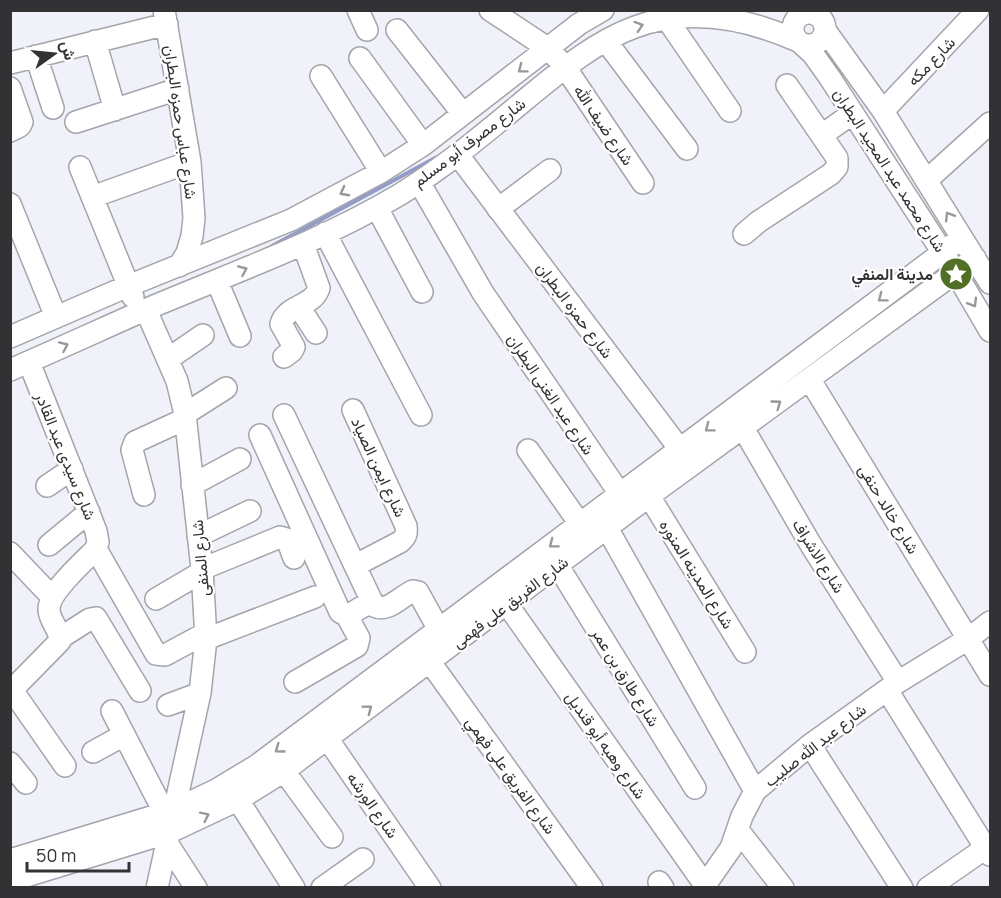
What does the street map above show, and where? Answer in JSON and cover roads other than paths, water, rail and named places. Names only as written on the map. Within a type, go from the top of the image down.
[{"type":"street","name":"شارع مصرف أبو مسلم","points":[[10,337],[291,220],[381,172],[423,145],[579,24],[603,10]]},
{"type":"street","name":"شارع مكه","points":[[883,111],[978,10]]},
{"type":"street","name":"شارع ضيف الله","points":[[494,11],[549,49],[565,67],[643,183]]},
{"type":"street","name":"شارع محمد عبد المجيد البطران","points":[[815,16],[883,111],[989,279]]},
{"type":"street","points":[[800,42],[814,44],[823,36],[815,16]]},
{"type":"street","points":[[10,63],[95,42],[166,17]]},
{"type":"street","name":"شارع عباس حمزه البطران","points":[[166,17],[190,162],[194,218],[187,253],[179,266]]},
{"type":"street","name":"شارع مصرف أبو مسلم","points":[[20,366],[143,311],[303,244],[377,208],[458,154],[565,67],[606,41],[635,27],[667,19],[721,18],[765,27],[800,42]]},
{"type":"street","points":[[667,19],[730,111]]},
{"type":"street","points":[[397,30],[463,114]]},
{"type":"street","points":[[606,41],[687,149]]},
{"type":"street","points":[[95,42],[115,110]]},
{"type":"street","name":"شارع محمد عبد المجيد البطران","points":[[800,42],[822,65],[943,252],[990,331]]},
{"type":"street","points":[[36,56],[53,108]]},
{"type":"street","points":[[360,58],[423,145]]},
{"type":"street","points":[[321,76],[381,172]]},
{"type":"street","points":[[744,234],[758,222],[834,171],[838,162],[787,85]]},
{"type":"street","points":[[10,88],[22,117],[22,122],[13,130]]},
{"type":"street","points":[[76,122],[178,89]]},
{"type":"street","points":[[822,135],[853,113]]},
{"type":"street","points":[[927,180],[990,123]]},
{"type":"street","name":"شارع حمزه البطران","points":[[458,154],[686,458]]},
{"type":"street","points":[[92,197],[190,162]]},
{"type":"street","name":"شارع المنفى","points":[[80,167],[128,286],[168,358],[177,381],[185,417],[202,571],[206,636],[200,693],[169,825],[157,888]]},
{"type":"street","points":[[498,209],[550,170]]},
{"type":"street","name":"شارع عبد الغنى البطران","points":[[419,182],[483,293],[620,494]]},
{"type":"street","points":[[10,204],[56,317]]},
{"type":"street","points":[[377,208],[422,292]]},
{"type":"street","points":[[325,233],[421,415]]},
{"type":"street","name":"شارع الفريق على فهمى","points":[[10,860],[169,825],[216,790],[322,731],[430,662],[444,634],[507,604],[650,496],[686,458],[962,238]]},
{"type":"street","points":[[284,357],[294,347],[281,324],[282,320],[315,297],[319,288],[303,244]]},
{"type":"street","points":[[201,257],[240,336]]},
{"type":"street","name":"شارع الفريق على فهمى","points":[[10,881],[237,800],[284,771],[322,731],[620,494],[743,428],[975,258]]},
{"type":"street","points":[[299,307],[316,333]]},
{"type":"street","points":[[168,358],[203,335]]},
{"type":"street","name":"شارع سيدى عبد القادر","points":[[20,366],[72,469],[96,531],[98,542],[96,549]]},
{"type":"street","name":"شارع خالد حنفى","points":[[810,380],[990,675]]},
{"type":"street","points":[[144,495],[132,445],[185,417],[226,388]]},
{"type":"street","name":"شارع ايمن الصياد","points":[[353,410],[407,532],[405,538],[400,542],[356,566]]},
{"type":"street","points":[[284,415],[374,606],[380,609],[386,608],[410,592],[418,592],[444,634]]},
{"type":"street","name":"شارع الاشراف","points":[[743,428],[989,849]]},
{"type":"street","points":[[261,435],[340,612],[347,616],[359,638],[357,646],[295,682]]},
{"type":"street","points":[[528,450],[580,524]]},
{"type":"street","points":[[192,485],[240,459]]},
{"type":"street","points":[[47,486],[72,469]]},
{"type":"street","name":"شارع المدينه المنوره","points":[[650,496],[745,652]]},
{"type":"street","points":[[198,536],[250,511]]},
{"type":"street","points":[[49,545],[88,512]]},
{"type":"street","points":[[607,528],[755,791]]},
{"type":"street","points":[[156,599],[202,571],[280,537],[287,539],[294,558]]},
{"type":"street","points":[[60,638],[50,618],[49,607],[52,597],[96,549],[156,654],[165,655],[206,636],[315,597]]},
{"type":"street","points":[[14,564],[52,597]]},
{"type":"street","name":"شارع طارق بن عمر","points":[[558,566],[695,788]]},
{"type":"street","points":[[347,616],[372,600]]},
{"type":"street","name":"شارع وهبه أبو قنديل","points":[[507,604],[704,886]]},
{"type":"street","points":[[64,766],[11,690],[60,638],[96,618],[140,691]]},
{"type":"street","name":"شارع عبد الله صليب","points":[[704,886],[731,848],[745,810],[755,791],[810,746],[893,686],[968,639],[990,622]]},
{"type":"street","name":"شارع الفريق على فهمي","points":[[430,662],[592,888]]},
{"type":"street","points":[[168,705],[200,693]]},
{"type":"street","points":[[112,711],[169,825],[196,888]]},
{"type":"street","name":"شارع الورشه","points":[[322,731],[430,888]]},
{"type":"street","points":[[93,752],[124,735]]},
{"type":"street","points":[[810,746],[902,888]]},
{"type":"street","points":[[10,763],[26,783]]},
{"type":"street","points":[[284,771],[332,837]]},
{"type":"street","points":[[237,800],[294,888]]},
{"type":"street","points":[[738,830],[783,888]]},
{"type":"street","points":[[928,888],[989,849]]},
{"type":"street","points":[[322,888],[363,859]]},
{"type":"waterway","points":[[272,246],[437,157]]},
{"type":"place","name":"مدينة المنفي","points":[[956,274]]}]
